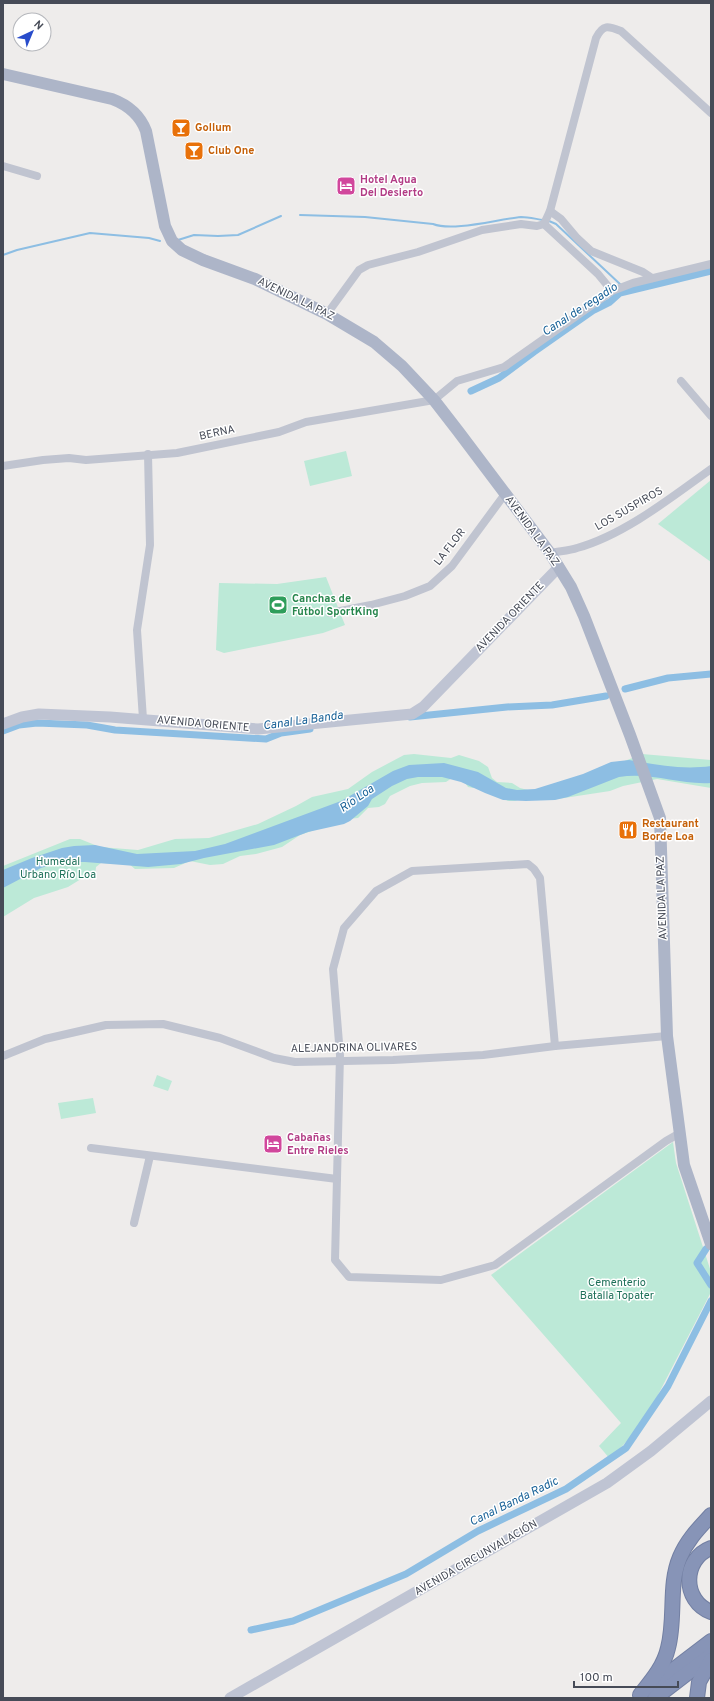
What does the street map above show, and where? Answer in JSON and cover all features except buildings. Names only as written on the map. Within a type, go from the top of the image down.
[{"type":"highway","points":[[638,1696],[660,1667],[668,1649],[674,1578],[679,1557],[688,1541],[711,1515]]},
{"type":"highway","points":[[711,1548],[702,1553],[695,1560],[690,1569],[689,1580],[690,1590],[695,1600],[703,1608],[711,1612]]},
{"type":"highway","points":[[638,1696],[711,1641]]},
{"type":"highway","points":[[655,1698],[711,1655]]},
{"type":"highway","points":[[697,1698],[698,1682],[711,1660]]},
{"type":"main road","name":"AVENIDA LA PAZ","points":[[3,74],[112,99],[129,108],[139,118],[146,131],[165,226],[169,236],[176,246],[186,253],[203,260],[255,278],[328,314],[374,342],[402,366],[434,400],[559,567],[571,587],[584,616],[660,818],[667,1036],[684,1165],[711,1244]]},
{"type":"street","points":[[328,314],[360,270],[368,265],[418,252],[482,230],[521,224],[538,226],[544,224],[550,211],[596,38],[600,31],[606,27],[621,31],[711,112]]},
{"type":"street","points":[[3,166],[36,176]]},
{"type":"street","points":[[550,211],[561,218],[577,238],[591,251],[643,272],[652,278]]},
{"type":"street","points":[[544,224],[598,274],[612,292]]},
{"type":"street","points":[[434,400],[457,381],[472,375],[504,367],[612,292],[652,278],[711,264]]},
{"type":"street","points":[[681,381],[711,416]]},
{"type":"street","name":"BERNA","points":[[3,466],[69,458],[86,460],[148,454],[177,453],[278,432],[306,422],[434,400]]},
{"type":"street","points":[[143,719],[137,630],[150,545],[148,454]]},
{"type":"street","name":"LOS SUSPIROS","points":[[550,553],[577,548],[614,533],[660,506],[711,468]]},
{"type":"street","name":"LA FLOR","points":[[330,613],[371,605],[405,596],[430,586],[452,566],[505,494]]},
{"type":"street","name":"AVENIDA ORIENTE","points":[[3,724],[22,717],[39,714],[143,719],[258,729],[412,714],[423,707],[559,567]]},
{"type":"street","points":[[555,1046],[540,878],[538,873],[528,864],[412,871],[376,891],[344,928],[333,969],[339,1062],[335,1260],[349,1277],[441,1280],[495,1265],[666,1141],[680,1133]]},
{"type":"street","name":"ALEJANDRINA OLIVARES","points":[[3,1056],[45,1039],[106,1025],[163,1024],[220,1038],[274,1058],[295,1062],[339,1062],[483,1055],[555,1046],[667,1036]]},
{"type":"street","points":[[91,1148],[337,1179]]},
{"type":"street","points":[[134,1223],[150,1156]]},
{"type":"street","name":"AVENIDA CIRCUNVALACIÓN","points":[[230,1698],[607,1483],[651,1451],[711,1401]]},
{"type":"green space","points":[[346,451],[352,476],[310,486],[304,461]]},
{"type":"green space","points":[[711,480],[711,562],[658,524]]},
{"type":"green space","name":"Canchas de Fútbol SportKing","points":[[326,577],[345,625],[323,633],[224,653],[216,650],[219,583],[277,584]]},
{"type":"green space","name":"Humedal Urbano Río Loa","points":[[414,754],[451,758],[459,755],[479,761],[488,767],[492,778],[497,782],[512,783],[520,788],[544,794],[642,754],[711,760],[711,788],[657,779],[623,786],[610,791],[551,800],[523,798],[515,801],[508,801],[478,785],[473,788],[468,787],[463,780],[452,778],[446,782],[422,783],[410,786],[390,796],[385,804],[379,807],[368,808],[358,818],[347,819],[300,835],[282,847],[256,854],[240,856],[223,864],[210,865],[190,861],[174,868],[135,869],[129,864],[101,863],[96,867],[95,876],[81,879],[68,887],[34,898],[3,917],[3,866],[70,839],[80,839],[100,847],[138,850],[175,839],[209,838],[258,824],[312,797],[348,789],[372,772],[404,755]]},
{"type":"green space","points":[[157,1075],[172,1081],[168,1091],[153,1086]]},
{"type":"green space","points":[[93,1098],[96,1113],[61,1119],[58,1103]]},
{"type":"green space","name":"Cementerio Batalla Topater","points":[[673,1142],[676,1163],[711,1272],[711,1292],[643,1424],[610,1459],[599,1446],[621,1423],[491,1275]]},
{"type":"water","name":"Río Loa","points":[[629,760],[680,767],[711,766],[711,783],[688,782],[643,776],[619,777],[568,797],[555,800],[526,801],[503,800],[461,782],[442,777],[418,777],[407,779],[392,786],[372,799],[368,806],[344,824],[308,832],[274,845],[204,858],[181,864],[148,867],[85,862],[60,862],[41,868],[3,888],[3,870],[62,848],[95,845],[137,854],[195,851],[225,844],[341,801],[393,771],[409,765],[444,763],[478,772],[506,788],[517,790],[535,789],[583,774],[611,762]]},
{"type":"waterway","points":[[300,215],[365,217],[452,227],[521,217],[543,220]]},
{"type":"waterway","points":[[178,240],[194,235],[238,235],[281,216]]},
{"type":"waterway","points":[[549,221],[556,224],[621,285]]},
{"type":"waterway","points":[[3,255],[17,250],[90,233],[149,238],[160,241]]},
{"type":"waterway","name":"Canal de regadio","points":[[471,391],[499,378],[594,310],[610,302],[620,293],[711,271]]},
{"type":"waterway","points":[[625,689],[668,678],[711,674]]},
{"type":"waterway","name":"Canal La Banda","points":[[410,717],[507,707],[552,705],[606,696]]},
{"type":"waterway","name":"Canal La Banda","points":[[3,731],[19,725],[37,723],[87,725],[115,730],[266,739],[281,733],[310,729]]},
{"type":"waterway","name":"Canal Banda Radic","points":[[706,1249],[697,1263],[711,1285]]},
{"type":"waterway","name":"Canal Banda Radic","points":[[251,1630],[293,1621],[406,1574],[478,1531],[566,1489],[626,1448],[668,1386],[711,1301]]},
{"type":"place","name":"Gollum","points":[[181,128]]},
{"type":"place","name":"Club One","points":[[194,151]]},
{"type":"place","name":"Hotel Agua Del Desierto","points":[[346,186]]},
{"type":"place","name":"Canchas de Fútbol SportKing","points":[[278,605]]},
{"type":"place","name":"Restaurant Borde Loa","points":[[628,830]]},
{"type":"place","name":"Cabañas Entre Rieles","points":[[273,1144]]}]
